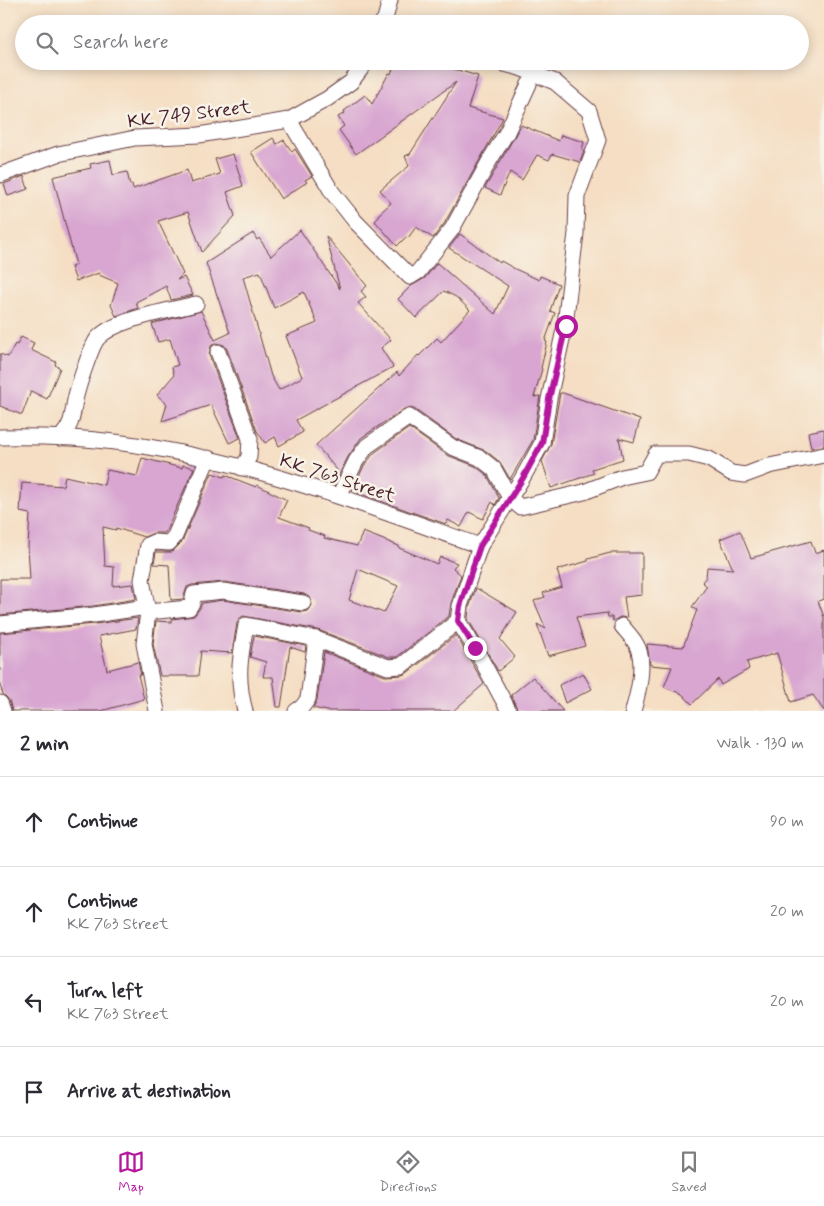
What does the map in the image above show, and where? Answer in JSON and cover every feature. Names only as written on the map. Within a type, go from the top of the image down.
[{"type":"street","points":[[386,15],[390,0]]},
{"type":"street","name":"KK 749 Street","points":[[0,175],[58,154],[135,138],[199,135],[288,120],[327,99],[351,82],[360,70]]},
{"type":"street","points":[[505,709],[475,648],[458,621],[460,606],[480,546],[542,443],[549,399],[566,326],[576,233],[577,196],[598,140],[589,111],[555,82],[525,70]]},
{"type":"street","points":[[288,120],[332,192],[355,221],[410,277],[418,272],[452,229],[490,158],[507,132],[529,84]]},
{"type":"street","points":[[60,438],[70,428],[76,392],[97,339],[110,328],[196,304]]},
{"type":"street","points":[[218,352],[250,439],[249,458],[242,468]]},
{"type":"street","points":[[339,496],[356,462],[367,446],[409,417],[452,446],[480,458],[494,469],[510,498],[520,507],[584,492],[622,478],[646,472],[656,454],[689,454],[709,459],[730,473],[745,475],[769,466],[824,455]]},
{"type":"street","name":"KK 763 Street","points":[[0,437],[116,441],[208,458],[339,496],[480,546]]},
{"type":"street","points":[[157,711],[144,644],[147,609],[142,580],[148,545],[154,542],[169,543],[175,536],[208,458]]},
{"type":"street","points":[[0,624],[147,609],[188,608],[192,603],[194,594],[223,591],[303,603]]},
{"type":"street","points":[[245,711],[240,691],[240,663],[246,625],[316,639],[388,667],[401,666],[458,621]]},
{"type":"street","points":[[622,626],[638,647],[641,661],[637,698],[633,711]]},
{"type":"street","points":[[296,711],[308,699],[316,639]]},
{"type":"street","points":[[0,703],[3,711]]},
{"type":"building","points":[[393,70],[457,70],[478,76],[468,108],[503,118],[444,224],[433,238],[416,227],[408,238],[406,237],[397,246],[375,221],[379,217],[378,215],[391,203],[380,190],[409,166],[405,156],[410,154],[456,82],[356,154],[339,130],[344,126],[338,117],[365,95],[372,104],[389,73],[391,74]]},
{"type":"building","points":[[521,125],[559,141],[561,135],[584,142],[582,150],[584,151],[580,162],[552,154],[549,160],[537,155],[522,180],[510,172],[500,195],[485,188]]},
{"type":"building","points":[[273,138],[277,144],[284,140],[292,152],[295,149],[312,176],[305,180],[307,182],[281,199],[251,152]]},
{"type":"building","points":[[233,154],[243,186],[227,192],[235,216],[202,252],[188,212],[158,221],[183,274],[177,280],[184,277],[193,295],[171,300],[166,286],[136,302],[138,308],[116,316],[111,305],[118,283],[99,275],[99,273],[76,281],[71,267],[76,265],[53,177],[91,168],[90,164],[110,160],[113,175],[127,172],[133,189],[187,170],[191,183],[220,174],[215,159]]},
{"type":"building","points":[[24,176],[28,189],[8,196],[4,184]]},
{"type":"building","points":[[300,230],[340,289],[326,236],[367,286],[361,291],[366,297],[358,303],[391,340],[381,348],[393,367],[296,420],[303,432],[279,446],[275,437],[265,443],[257,431],[227,349],[224,345],[215,343],[211,346],[209,355],[240,438],[229,443],[211,405],[162,421],[167,404],[157,395],[174,375],[172,367],[178,365],[170,339],[158,342],[152,324],[201,311],[215,340],[230,333],[206,263],[253,233],[257,240],[259,238],[271,256]],"holes":[[[260,272],[274,308],[304,292],[317,323],[286,336],[302,377],[279,390],[271,376],[243,277]]]},
{"type":"building","points":[[460,234],[500,263],[501,261],[539,280],[540,276],[559,284],[550,311],[555,313],[545,341],[547,342],[542,369],[534,397],[540,396],[533,440],[510,479],[500,462],[486,451],[456,439],[414,409],[408,408],[361,438],[348,457],[335,482],[332,480],[337,470],[316,445],[397,372],[399,376],[437,338],[441,342],[470,310],[456,297],[444,291],[416,318],[398,299],[411,286],[425,278],[437,263],[495,314],[508,286],[449,248]]},
{"type":"building","points":[[21,337],[34,343],[31,350],[56,362],[55,365],[60,368],[47,399],[31,391],[22,415],[0,406],[0,354],[8,357]]},
{"type":"building","points":[[560,393],[640,420],[634,442],[619,438],[623,459],[592,469],[594,473],[551,488],[542,461],[551,444]]},
{"type":"building","points":[[409,428],[447,455],[475,466],[487,475],[499,498],[495,505],[492,502],[483,519],[469,512],[461,527],[448,520],[446,524],[352,491],[364,466],[374,453]]},
{"type":"building","points":[[824,429],[824,446],[811,448],[808,432]]},
{"type":"building","points":[[142,458],[182,468],[183,465],[194,468],[165,533],[154,533],[144,537],[116,528],[116,530],[103,527],[105,566],[114,567],[113,586],[133,584],[136,599],[93,606],[0,615],[0,579],[30,579],[28,547],[30,514],[20,512],[22,483],[63,486],[65,476],[104,485],[107,470],[137,476]]},
{"type":"building","points":[[212,473],[224,477],[225,475],[256,487],[257,485],[287,500],[279,517],[309,528],[308,530],[325,536],[324,538],[357,546],[363,532],[437,564],[440,557],[457,563],[453,568],[461,575],[451,603],[449,616],[397,657],[389,657],[318,630],[243,616],[237,623],[232,653],[201,651],[198,676],[160,676],[153,644],[156,621],[172,622],[172,619],[194,616],[202,603],[223,600],[302,612],[307,611],[312,605],[311,599],[304,594],[224,582],[192,585],[187,587],[183,599],[171,600],[169,565],[154,564],[156,552],[172,552],[182,542]],"holes":[[[358,569],[398,586],[384,613],[349,600]]]},
{"type":"building","points":[[740,531],[751,558],[811,541],[815,553],[824,550],[824,599],[818,601],[824,617],[824,711],[813,695],[791,702],[777,653],[747,662],[749,669],[721,685],[718,679],[692,704],[682,694],[664,687],[672,667],[650,665],[647,644],[683,647],[697,610],[692,607],[707,586],[702,582],[706,577],[707,567],[733,569],[720,539]]},
{"type":"building","points":[[610,553],[642,553],[642,595],[624,597],[627,618],[620,617],[613,621],[612,617],[608,617],[607,613],[576,617],[585,646],[548,656],[537,624],[546,629],[534,601],[545,597],[543,593],[562,587],[557,570]]},
{"type":"building","points":[[476,588],[517,612],[500,639],[515,657],[498,671],[468,619],[469,608]]},
{"type":"building","points":[[138,618],[136,629],[99,636],[107,670],[138,662],[141,675],[138,675],[144,699],[101,711],[12,711],[9,700],[3,694],[0,686],[0,633]]},
{"type":"building","points":[[456,635],[484,684],[453,711],[327,711],[313,708],[317,700],[324,652],[385,676],[402,675]]},
{"type":"building","points":[[254,636],[306,646],[305,652],[290,647],[281,707],[277,707],[273,677],[263,677],[266,662],[250,657]]},
{"type":"building","points":[[583,673],[592,689],[565,703],[559,685]]},
{"type":"building","points":[[533,677],[563,711],[518,711],[511,695]]},
{"type":"route","points":[[475,648],[458,621],[460,606],[474,569],[480,546],[523,478],[542,443],[549,399],[566,326]]}]
